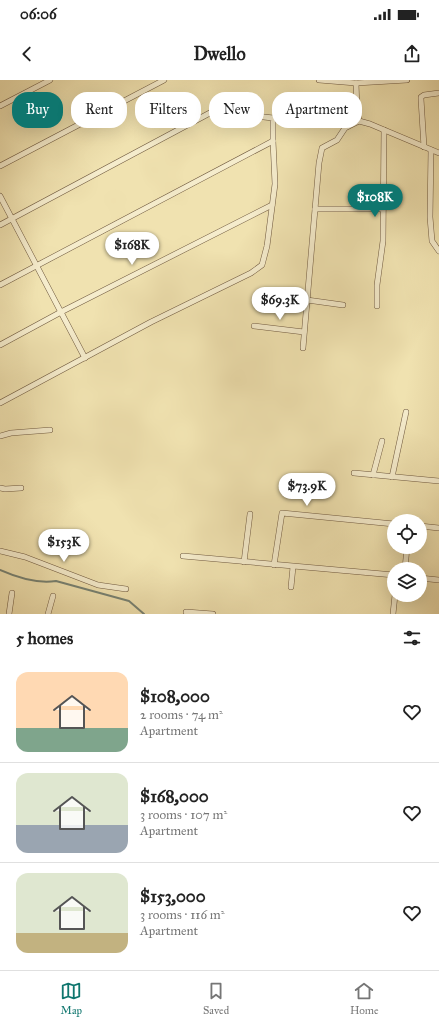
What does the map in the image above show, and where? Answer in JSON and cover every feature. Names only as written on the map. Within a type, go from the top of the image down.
[{"type":"street","points":[[0,106],[50,80]]},
{"type":"street","points":[[0,166],[164,80]]},
{"type":"street","points":[[319,80],[356,83],[407,80]]},
{"type":"street","points":[[356,83],[356,92]]},
{"type":"street","points":[[424,147],[421,99],[424,95],[439,93]]},
{"type":"street","points":[[0,225],[236,99],[240,102],[246,115],[272,118]]},
{"type":"street","points":[[362,122],[439,153]]},
{"type":"street","points":[[0,403],[151,322],[251,273],[262,265],[267,246],[274,184],[273,128]]},
{"type":"street","points":[[303,348],[319,163],[322,148],[338,140],[346,128]]},
{"type":"street","points":[[377,306],[377,285],[383,241],[384,130]]},
{"type":"street","points":[[0,285],[273,141]]},
{"type":"street","points":[[431,150],[430,217],[432,241],[439,251]]},
{"type":"street","points":[[0,196],[85,358]]},
{"type":"street","points":[[0,345],[60,312],[272,205]]},
{"type":"street","points":[[315,209],[383,209]]},
{"type":"street","points":[[307,300],[343,305]]},
{"type":"street","points":[[254,326],[304,332]]},
{"type":"street","points":[[392,477],[406,412]]},
{"type":"street","points":[[0,436],[11,433],[50,430]]},
{"type":"street","points":[[373,475],[382,441]]},
{"type":"street","points":[[354,473],[439,482]]},
{"type":"street","points":[[0,488],[21,488]]},
{"type":"street","points":[[244,562],[250,514]]},
{"type":"street","points":[[274,565],[282,514],[387,523]]},
{"type":"street","points":[[427,527],[439,528]]},
{"type":"street","points":[[0,551],[26,557],[98,585],[126,589]]},
{"type":"street","points":[[183,556],[387,574]]},
{"type":"street","points":[[290,586],[293,567]]},
{"type":"street","points":[[427,579],[439,580]]},
{"type":"street","points":[[9,614],[12,593]]},
{"type":"street","points":[[48,614],[53,596]]},
{"type":"street","points":[[393,614],[394,602]]},
{"type":"street","points":[[186,612],[213,614]]},
{"type":"waterway","points":[[0,570],[28,580],[42,582],[56,581],[129,601],[144,614]]}]
